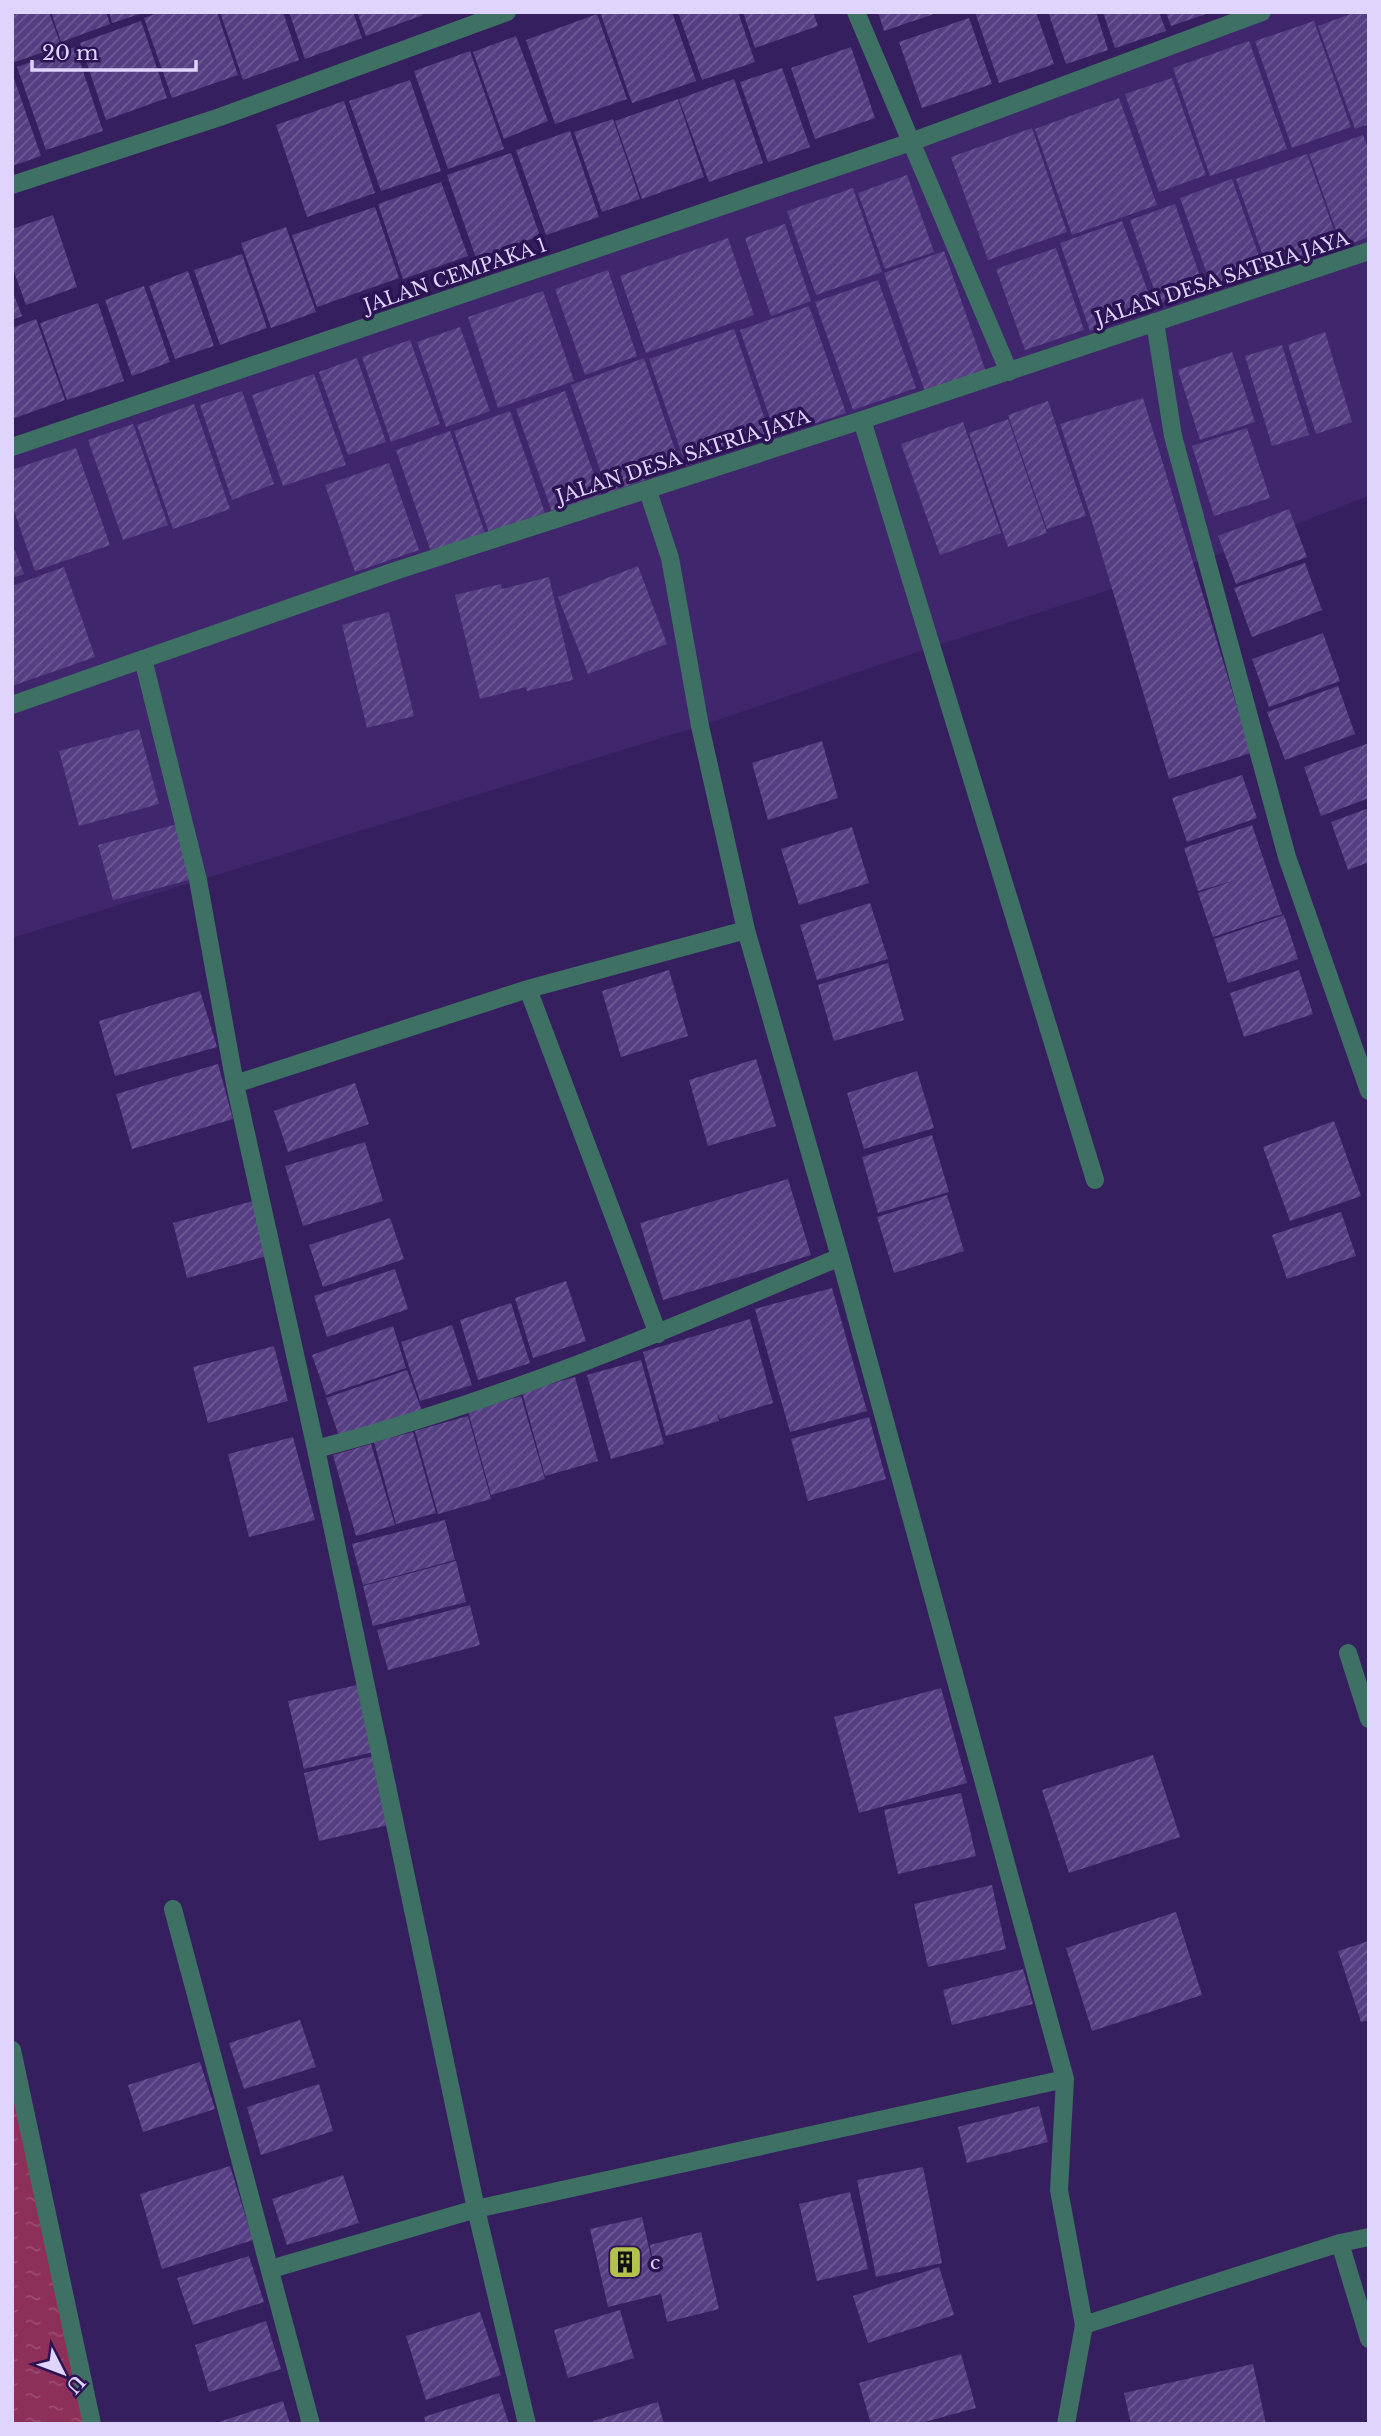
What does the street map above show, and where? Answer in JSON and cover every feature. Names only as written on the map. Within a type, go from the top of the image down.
[{"type":"street","points":[[12,185],[220,117],[507,12]]},
{"type":"street","points":[[856,12],[1009,372]]},
{"type":"street","name":"JALAN CEMPAKA 1","points":[[12,447],[911,142],[1262,12]]},
{"type":"street","name":"JALAN DESA SATRIA JAYA","points":[[12,705],[395,571],[648,491],[1369,251]]},
{"type":"street","points":[[1155,322],[1172,436],[1287,857],[1369,1091]]},
{"type":"street","points":[[862,420],[1095,1180]]},
{"type":"street","points":[[648,491],[670,558],[700,726],[746,930],[840,1257],[1065,2079],[1059,2190],[1084,2325],[1066,2424]]},
{"type":"street","points":[[143,659],[198,880],[235,1084],[316,1449],[476,2209],[527,2424]]},
{"type":"street","points":[[235,1084],[528,989],[746,930]]},
{"type":"street","points":[[528,989],[658,1334]]},
{"type":"street","points":[[316,1449],[439,1415],[582,1364],[840,1257]]},
{"type":"street","points":[[1348,1653],[1369,1719]]},
{"type":"street","points":[[173,1909],[311,2424]]},
{"type":"street","points":[[12,2050],[92,2424]]},
{"type":"street","points":[[271,2269],[476,2209],[1065,2079]]},
{"type":"street","points":[[1084,2325],[1340,2243],[1369,2237]]},
{"type":"street","points":[[1340,2243],[1369,2339]]},
{"type":"shaded area","points":[[1262,12],[1369,12],[1369,496],[1206,559],[932,647],[700,726],[12,938],[12,447]]},
{"type":"water","points":[[12,2050],[92,2424],[12,2424]]},
{"type":"building","points":[[12,12],[49,12],[61,46],[12,63]]},
{"type":"building","points":[[51,12],[106,12],[110,24],[61,42]]},
{"type":"building","points":[[109,12],[143,12],[143,13],[112,23]]},
{"type":"building","points":[[160,12],[217,12],[238,75],[172,98],[144,18]]},
{"type":"building","points":[[220,12],[283,12],[299,60],[243,80]]},
{"type":"building","points":[[289,12],[353,12],[362,38],[305,59]]},
{"type":"building","points":[[357,12],[422,12],[423,15],[366,36]]},
{"type":"building","points":[[600,12],[672,12],[696,81],[632,103]]},
{"type":"building","points":[[678,12],[738,12],[755,62],[702,80]]},
{"type":"building","points":[[743,12],[813,12],[818,26],[755,48]]},
{"type":"building","points":[[878,12],[937,12],[937,13],[884,31]]},
{"type":"building","points":[[975,12],[1036,12],[1054,64],[999,83]]},
{"type":"building","points":[[1048,12],[1096,12],[1108,50],[1066,64]]},
{"type":"building","points":[[1103,12],[1159,12],[1166,31],[1115,48]]},
{"type":"building","points":[[1166,12],[1209,12],[1209,13],[1171,26]]},
{"type":"building","points":[[1356,12],[1369,12],[1369,124],[1355,129],[1318,26]]},
{"type":"building","points":[[597,14],[627,99],[555,124],[526,40]]},
{"type":"building","points":[[969,18],[992,84],[922,108],[899,42]]},
{"type":"building","points":[[141,21],[167,98],[106,120],[80,43]]},
{"type":"building","points":[[1314,21],[1351,127],[1292,148],[1255,41]]},
{"type":"building","points":[[516,36],[548,121],[504,139],[473,52]]},
{"type":"building","points":[[1249,41],[1287,149],[1210,176],[1173,68]]},
{"type":"building","points":[[75,47],[103,131],[46,150],[17,67]]},
{"type":"building","points":[[851,47],[875,118],[815,139],[791,68]]},
{"type":"building","points":[[470,51],[504,149],[448,169],[414,71]]},
{"type":"building","points":[[782,68],[810,147],[768,162],[740,82]]},
{"type":"building","points":[[12,73],[41,156],[12,166]]},
{"type":"building","points":[[1172,78],[1206,175],[1159,192],[1125,94]]},
{"type":"building","points":[[734,79],[763,163],[709,182],[679,99]]},
{"type":"building","points":[[410,80],[441,171],[381,191],[349,101]]},
{"type":"building","points":[[1119,98],[1157,205],[1072,235],[1035,129]]},
{"type":"building","points":[[678,99],[704,177],[642,199],[615,121]]},
{"type":"building","points":[[344,101],[375,193],[307,217],[276,125]]},
{"type":"building","points":[[613,119],[640,199],[602,212],[574,132]]},
{"type":"building","points":[[1032,128],[1067,232],[988,260],[951,157]]},
{"type":"building","points":[[570,131],[599,217],[546,235],[516,150]]},
{"type":"building","points":[[1363,135],[1369,150],[1369,237],[1342,247],[1309,154]]},
{"type":"building","points":[[511,153],[540,236],[476,258],[447,175]]},
{"type":"building","points":[[1307,154],[1340,247],[1269,273],[1236,179]]},
{"type":"building","points":[[907,175],[934,252],[885,269],[858,193]]},
{"type":"building","points":[[1232,179],[1264,270],[1212,288],[1180,198]]},
{"type":"building","points":[[441,182],[468,256],[403,279],[378,204]]},
{"type":"building","points":[[853,188],[882,272],[816,295],[787,211]]},
{"type":"building","points":[[1175,204],[1204,288],[1159,304],[1130,220]]},
{"type":"building","points":[[375,207],[399,278],[317,307],[292,235]]},
{"type":"building","points":[[53,215],[77,287],[26,305],[12,266],[12,229]]},
{"type":"building","points":[[1122,221],[1154,308],[1090,331],[1060,243]]},
{"type":"building","points":[[785,224],[811,301],[771,316],[745,238]]},
{"type":"building","points":[[286,227],[316,312],[271,328],[241,243]]},
{"type":"building","points":[[728,238],[754,315],[646,353],[620,276]]},
{"type":"building","points":[[1056,248],[1084,330],[1025,350],[996,269]]},
{"type":"building","points":[[944,251],[986,372],[925,392],[884,273]]},
{"type":"building","points":[[242,254],[267,328],[220,345],[194,270]]},
{"type":"building","points":[[608,270],[637,356],[585,375],[555,289]]},
{"type":"building","points":[[188,271],[214,346],[175,359],[149,286]]},
{"type":"building","points":[[878,280],[916,388],[853,410],[815,302]]},
{"type":"building","points":[[144,286],[170,362],[132,376],[105,300]]},
{"type":"building","points":[[12,290],[22,316],[12,320]]},
{"type":"building","points":[[543,291],[574,381],[498,408],[468,317]]},
{"type":"building","points":[[98,303],[124,381],[67,400],[40,323]]},
{"type":"building","points":[[809,306],[846,413],[776,436],[740,330]]},
{"type":"building","points":[[36,319],[65,400],[12,419],[12,328]]},
{"type":"building","points":[[460,327],[490,411],[446,427],[417,342]]},
{"type":"building","points":[[734,329],[771,437],[686,466],[649,359]]},
{"type":"building","points":[[1325,332],[1352,422],[1316,434],[1288,345]]},
{"type":"building","points":[[410,340],[440,424],[391,442],[362,357]]},
{"type":"building","points":[[1282,345],[1309,435],[1272,446],[1245,356]]},
{"type":"building","points":[[1232,352],[1255,422],[1200,440],[1178,370]]},
{"type":"building","points":[[357,358],[386,442],[348,455],[319,372]]},
{"type":"building","points":[[644,358],[681,467],[608,493],[571,385]]},
{"type":"building","points":[[314,374],[346,465],[283,486],[252,395]]},
{"type":"building","points":[[242,391],[274,484],[232,500],[200,405]]},
{"type":"building","points":[[565,391],[601,495],[552,512],[516,409]]},
{"type":"building","points":[[1143,398],[1251,753],[1169,779],[1060,424]]},
{"type":"building","points":[[1048,401],[1086,516],[1047,529],[1008,415]]},
{"type":"building","points":[[194,404],[230,509],[173,529],[137,425]]},
{"type":"building","points":[[510,411],[545,513],[489,533],[454,431]]},
{"type":"building","points":[[1008,419],[1047,533],[1008,547],[969,433]]},
{"type":"building","points":[[963,422],[1001,533],[940,555],[901,444]]},
{"type":"building","points":[[133,424],[168,525],[123,540],[88,440]]},
{"type":"building","points":[[1247,428],[1270,498],[1214,516],[1192,446]]},
{"type":"building","points":[[450,431],[485,533],[431,552],[396,450]]},
{"type":"building","points":[[76,448],[110,545],[35,571],[12,505],[12,470]]},
{"type":"building","points":[[389,463],[419,550],[355,572],[325,485]]},
{"type":"building","points":[[1289,509],[1307,557],[1236,584],[1218,536]]},
{"type":"building","points":[[12,543],[24,574],[12,578]]},
{"type":"building","points":[[1305,563],[1322,610],[1252,637],[1234,588]]},
{"type":"building","points":[[638,566],[667,644],[588,674],[558,597]]},
{"type":"building","points":[[64,567],[95,657],[12,686],[12,586]]},
{"type":"building","points":[[549,577],[573,680],[527,691],[526,687],[480,699],[455,595],[501,584],[502,589]]},
{"type":"building","points":[[389,612],[414,716],[367,728],[342,625]]},
{"type":"building","points":[[1323,633],[1340,681],[1269,707],[1252,659]]},
{"type":"building","points":[[1338,686],[1355,734],[1285,760],[1267,712]]},
{"type":"building","points":[[139,729],[159,804],[79,826],[59,751]]},
{"type":"building","points":[[822,741],[838,798],[768,820],[752,763]]},
{"type":"building","points":[[1369,743],[1369,798],[1321,816],[1304,767]]},
{"type":"building","points":[[1242,775],[1257,818],[1187,842],[1172,798]]},
{"type":"building","points":[[1369,808],[1369,862],[1348,870],[1331,822]]},
{"type":"building","points":[[178,824],[193,879],[113,900],[98,845]]},
{"type":"building","points":[[1252,825],[1282,914],[1213,937],[1198,893],[1236,880],[1198,891],[1184,848]]},
{"type":"building","points":[[852,827],[869,883],[799,905],[781,849]]},
{"type":"building","points":[[870,903],[888,959],[817,980],[800,925]]},
{"type":"building","points":[[1284,915],[1298,959],[1228,983],[1214,939]]},
{"type":"building","points":[[888,963],[904,1020],[834,1041],[818,985]]},
{"type":"building","points":[[669,970],[688,1036],[621,1057],[602,991]]},
{"type":"building","points":[[1299,970],[1313,1014],[1244,1037],[1230,993]]},
{"type":"building","points":[[200,991],[217,1047],[115,1076],[99,1021]]},
{"type":"building","points":[[756,1059],[776,1126],[708,1146],[689,1080]]},
{"type":"building","points":[[218,1064],[233,1119],[132,1149],[116,1094]]},
{"type":"building","points":[[917,1071],[934,1128],[864,1149],[847,1093]]},
{"type":"building","points":[[355,1083],[369,1124],[288,1152],[274,1111]]},
{"type":"building","points":[[1334,1121],[1361,1196],[1290,1221],[1263,1147]]},
{"type":"building","points":[[932,1135],[949,1192],[878,1213],[862,1157]]},
{"type":"building","points":[[365,1142],[383,1201],[303,1226],[285,1166]]},
{"type":"building","points":[[788,1179],[811,1255],[663,1300],[640,1223]]},
{"type":"building","points":[[947,1195],[964,1251],[894,1273],[877,1217]]},
{"type":"building","points":[[253,1201],[267,1256],[187,1278],[173,1223]]},
{"type":"building","points":[[1341,1212],[1356,1256],[1287,1279],[1272,1235]]},
{"type":"building","points":[[390,1218],[404,1259],[323,1287],[309,1245]]},
{"type":"building","points":[[395,1269],[408,1309],[327,1337],[314,1296]]},
{"type":"building","points":[[566,1281],[586,1341],[533,1358],[515,1298]]},
{"type":"building","points":[[832,1288],[867,1411],[790,1432],[755,1309]]},
{"type":"building","points":[[511,1303],[530,1363],[478,1380],[460,1320]]},
{"type":"building","points":[[750,1319],[773,1403],[720,1419],[717,1412],[719,1421],[666,1436],[643,1352]]},
{"type":"building","points":[[452,1325],[472,1385],[420,1401],[401,1342]]},
{"type":"building","points":[[393,1326],[406,1368],[326,1395],[312,1355]]},
{"type":"building","points":[[274,1346],[288,1401],[208,1423],[193,1367]]},
{"type":"building","points":[[641,1360],[664,1444],[611,1459],[587,1375]]},
{"type":"building","points":[[407,1370],[422,1411],[340,1439],[326,1398]]},
{"type":"building","points":[[575,1377],[598,1461],[545,1476],[522,1392]]},
{"type":"building","points":[[521,1396],[545,1479],[491,1495],[468,1411]]},
{"type":"building","points":[[468,1416],[491,1499],[438,1514],[415,1431]]},
{"type":"building","points":[[869,1417],[886,1479],[808,1501],[791,1439]]},
{"type":"building","points":[[413,1432],[436,1513],[396,1524],[374,1442]]},
{"type":"building","points":[[293,1437],[315,1520],[249,1537],[228,1454]]},
{"type":"building","points":[[371,1444],[395,1525],[356,1536],[333,1455]]},
{"type":"building","points":[[445,1520],[455,1560],[363,1585],[352,1544]]},
{"type":"building","points":[[456,1561],[466,1602],[373,1626],[363,1586]]},
{"type":"building","points":[[470,1605],[480,1645],[388,1670],[377,1630]]},
{"type":"building","points":[[357,1685],[373,1752],[304,1769],[288,1701]]},
{"type":"building","points":[[941,1688],[967,1783],[859,1813],[834,1717]]},
{"type":"building","points":[[1153,1755],[1180,1837],[1069,1873],[1042,1790]]},
{"type":"building","points":[[373,1756],[389,1825],[319,1841],[304,1773]]},
{"type":"building","points":[[961,1793],[976,1856],[898,1874],[884,1810]]},
{"type":"building","points":[[992,1885],[1006,1949],[928,1967],[914,1904]]},
{"type":"building","points":[[1176,1912],[1202,1995],[1092,2031],[1066,1948]]},
{"type":"building","points":[[1369,1941],[1369,2020],[1361,2022],[1338,1951]]},
{"type":"building","points":[[1023,1969],[1033,2004],[952,2025],[943,1990]]},
{"type":"building","points":[[300,2020],[316,2067],[244,2089],[229,2043]]},
{"type":"building","points":[[200,2062],[215,2109],[143,2132],[128,2085]]},
{"type":"building","points":[[319,2084],[333,2131],[261,2155],[247,2107]]},
{"type":"building","points":[[1039,2106],[1048,2142],[967,2163],[958,2127]]},
{"type":"building","points":[[230,2166],[253,2240],[162,2269],[140,2194]]},
{"type":"building","points":[[923,2167],[942,2263],[876,2277],[857,2180]]},
{"type":"building","points":[[343,2175],[359,2223],[287,2245],[272,2199]]},
{"type":"building","points":[[850,2192],[868,2269],[817,2281],[799,2204]]},
{"type":"building","points":[[642,2217],[656,2279],[650,2245],[701,2232],[719,2309],[667,2322],[661,2294],[608,2307],[590,2229]]},
{"type":"building","points":[[249,2256],[264,2302],[193,2325],[177,2278]]},
{"type":"building","points":[[939,2267],[954,2315],[868,2343],[853,2296]]},
{"type":"building","points":[[620,2310],[634,2358],[568,2378],[554,2330]]},
{"type":"building","points":[[480,2312],[501,2375],[426,2400],[406,2336]]},
{"type":"building","points":[[266,2321],[281,2369],[209,2392],[195,2345]]},
{"type":"building","points":[[961,2354],[976,2408],[917,2424],[871,2424],[859,2383]]},
{"type":"building","points":[[1253,2364],[1266,2424],[1131,2424],[1124,2393]]},
{"type":"building","points":[[499,2393],[509,2424],[426,2424],[424,2417]]},
{"type":"building","points":[[283,2401],[290,2424],[216,2424],[216,2423]]},
{"type":"building","points":[[658,2402],[664,2424],[594,2424],[593,2421]]},
{"type":"place","name":"c","points":[[625,2262]]}]
